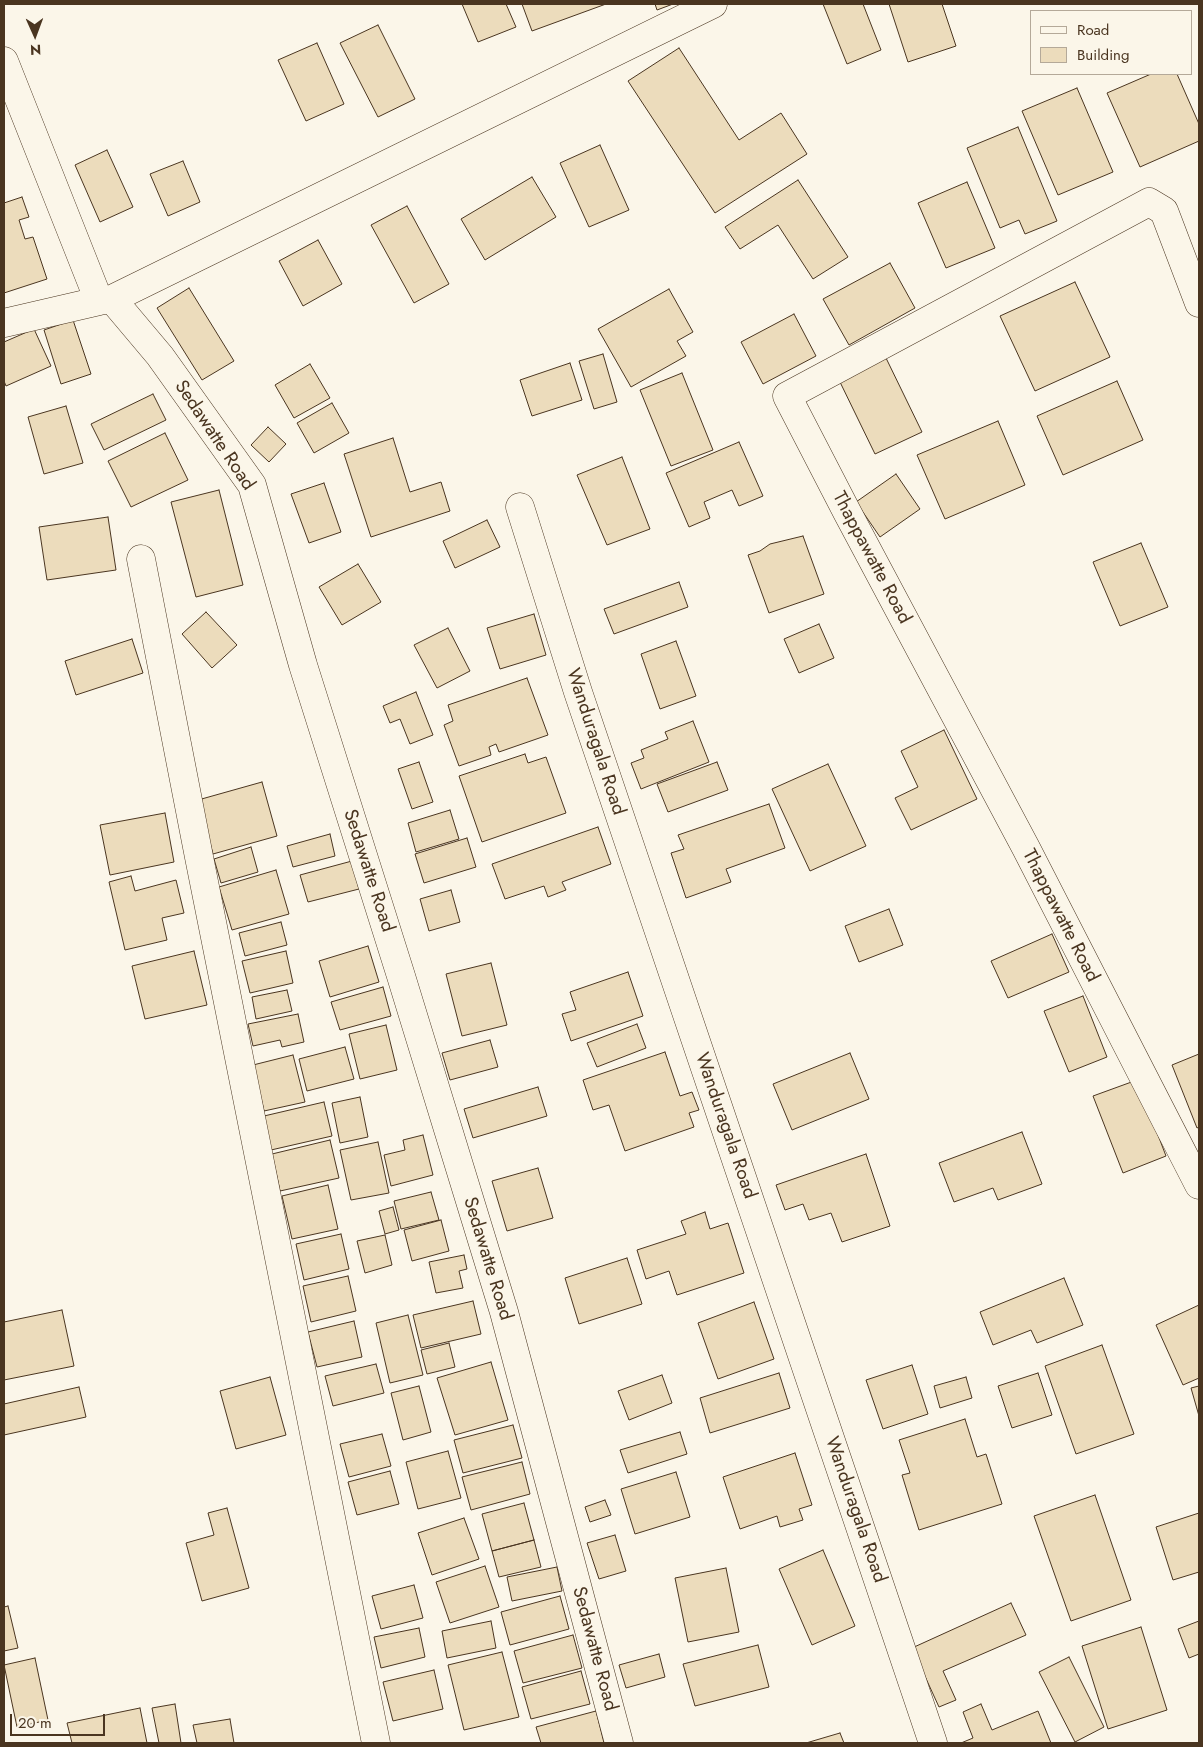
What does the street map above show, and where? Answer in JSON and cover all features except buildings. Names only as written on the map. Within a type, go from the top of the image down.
[{"type":"street","points":[[4,323],[106,300],[713,4]]},
{"type":"street","name":"Sedawatte Road","points":[[4,61],[106,300],[160,356],[252,485],[303,665],[504,1312],[619,1743]]},
{"type":"street","name":"Thappawatte Road","points":[[1199,303],[1164,211],[1149,202],[787,396],[851,521],[1026,848],[1199,1185]]},
{"type":"street","name":"Wanduragala Road","points":[[520,508],[578,692],[934,1743]]},
{"type":"street","points":[[141,559],[376,1743]]}]
